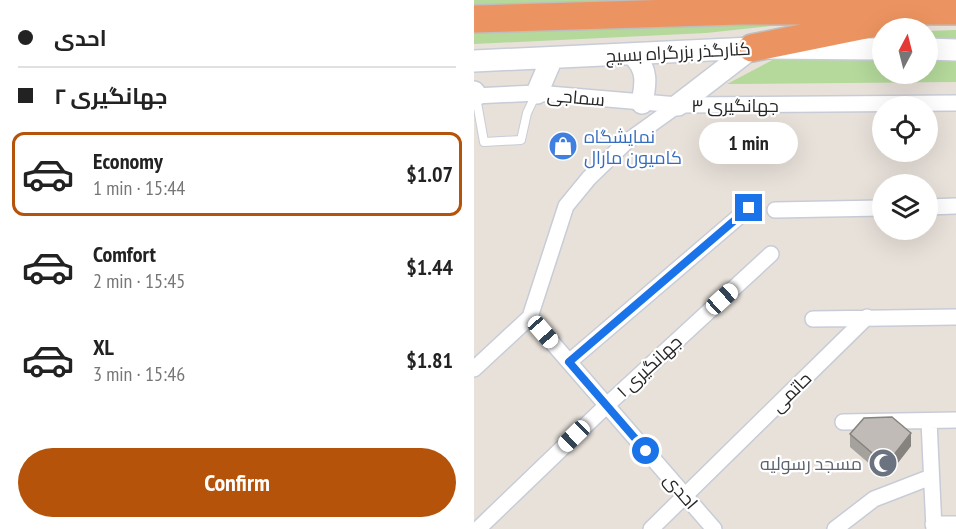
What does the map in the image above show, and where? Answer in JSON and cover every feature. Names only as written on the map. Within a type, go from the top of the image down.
[{"type":"highway","points":[[474,18],[729,11],[946,11]]},
{"type":"highway","points":[[752,48],[946,11]]},
{"type":"street","name":"کنارگذر بزرگراه بسیج","points":[[474,61],[752,48],[872,49]]},
{"type":"street","points":[[678,105],[752,48]]},
{"type":"street","points":[[938,49],[956,50]]},
{"type":"street","points":[[633,55],[641,63],[645,73],[642,103]]},
{"type":"street","points":[[537,93],[552,58]]},
{"type":"street","name":"سماجی","points":[[475,94],[537,93],[678,105]]},
{"type":"street","name":"جهانگیری ۳","points":[[474,369],[530,317],[566,206],[589,178],[625,143],[678,105],[956,103]]},
{"type":"street","points":[[938,207],[956,206]]},
{"type":"street","points":[[775,210],[872,207]]},
{"type":"street","points":[[569,362],[749,208]]},
{"type":"street","name":"جهانگیری ۱","points":[[478,529],[606,405],[771,254]]},
{"type":"street","name":"احدی","points":[[530,317],[714,529]]},
{"type":"street","name":"حاتمی","points":[[651,529],[867,317]]},
{"type":"street","points":[[813,319],[956,317]]},
{"type":"street","points":[[843,422],[956,420]]},
{"type":"street","points":[[929,421],[934,527],[956,524]]},
{"type":"street","points":[[835,529],[874,499],[932,477]]},
{"type":"lane","points":[[475,94],[484,142],[521,140],[527,113],[537,93]]},
{"type":"green space","points":[[474,0],[956,0],[474,7]]},
{"type":"green space","points":[[800,23],[706,33],[474,44],[474,32],[563,27]]},
{"type":"green space","points":[[956,30],[956,39],[938,39],[938,31]]},
{"type":"green space","points":[[782,55],[872,55],[872,83],[727,84]]},
{"type":"green space","points":[[938,55],[956,55],[956,82],[938,82]]},
{"type":"building","points":[[892,417],[911,433],[886,465],[850,434],[864,418]]},
{"type":"place","name":"نمایشگاه کامیون مارال","points":[[563,146]]},
{"type":"place","name":"مسجد رسولیه","points":[[883,463]]},
{"type":"route","points":[[646,451],[569,362],[749,208]]}]
